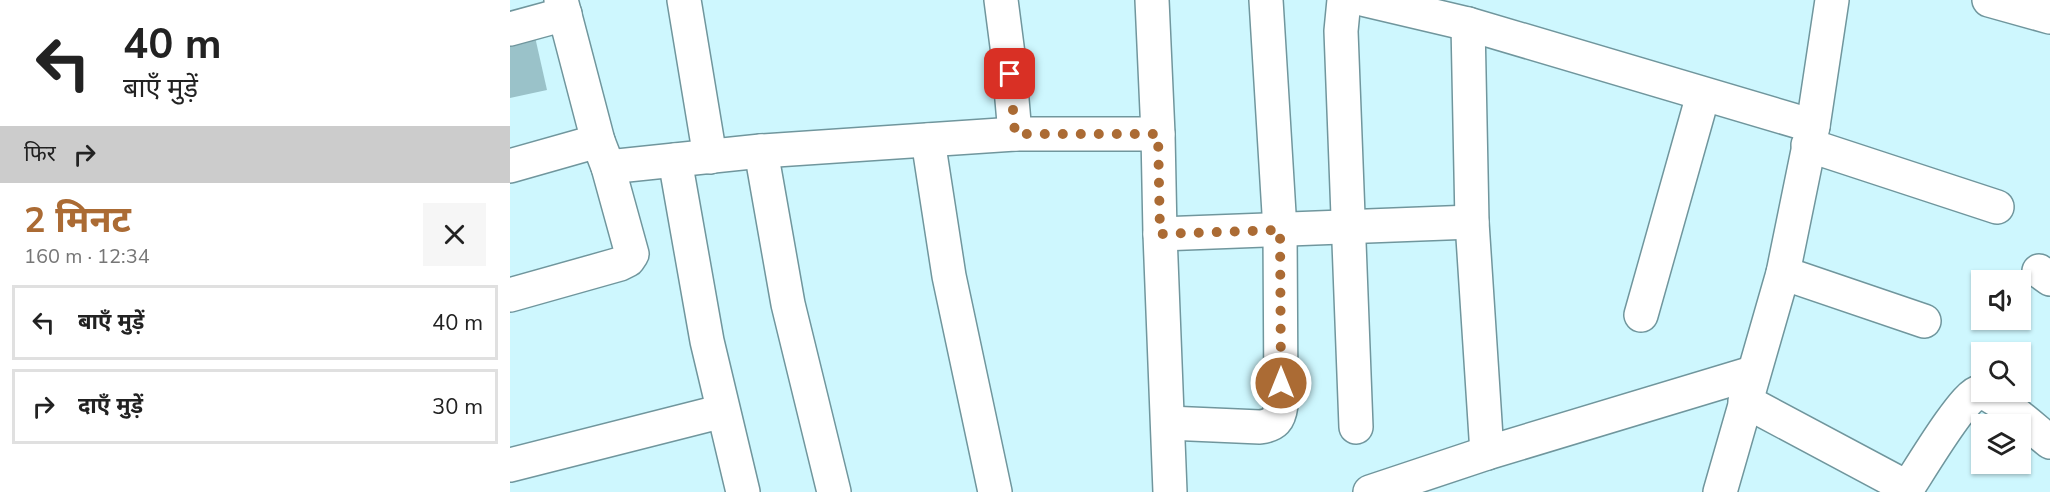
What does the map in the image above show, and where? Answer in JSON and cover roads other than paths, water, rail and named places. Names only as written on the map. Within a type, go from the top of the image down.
[{"type":"main road","points":[[684,0],[710,157]]},
{"type":"main road","points":[[1000,0],[1008,54],[1015,134]]},
{"type":"main road","points":[[1152,0],[1170,492]]},
{"type":"main road","points":[[1168,423],[1260,427],[1271,425],[1279,418],[1281,405],[1280,230],[1266,0]]},
{"type":"main road","points":[[1344,0],[1341,31],[1356,427]]},
{"type":"main road","points":[[1366,0],[1468,24],[1703,95],[1997,207]]},
{"type":"main road","points":[[1720,492],[1783,273],[1810,135],[1832,0]]},
{"type":"main road","points":[[1989,0],[2050,17]]},
{"type":"main road","points":[[510,29],[563,7],[632,254],[628,260],[510,295]]},
{"type":"main road","points":[[1468,24],[1472,222],[1487,453]]},
{"type":"main road","points":[[1641,315],[1703,95]]},
{"type":"main road","points":[[510,166],[603,154],[675,160],[761,151],[1015,134],[1158,134]]},
{"type":"main road","points":[[927,140],[949,276],[995,492]]},
{"type":"main road","points":[[761,151],[792,323],[834,492]]},
{"type":"main road","points":[[675,160],[706,341],[743,492]]},
{"type":"main road","points":[[1160,234],[1472,222]]},
{"type":"main road","points":[[1783,273],[1924,321]]},
{"type":"main road","points":[[1371,492],[1487,453],[1749,387],[1906,490],[1960,408],[1971,395],[1979,392],[1992,396],[2050,442]]},
{"type":"main road","points":[[510,465],[723,411]]}]
